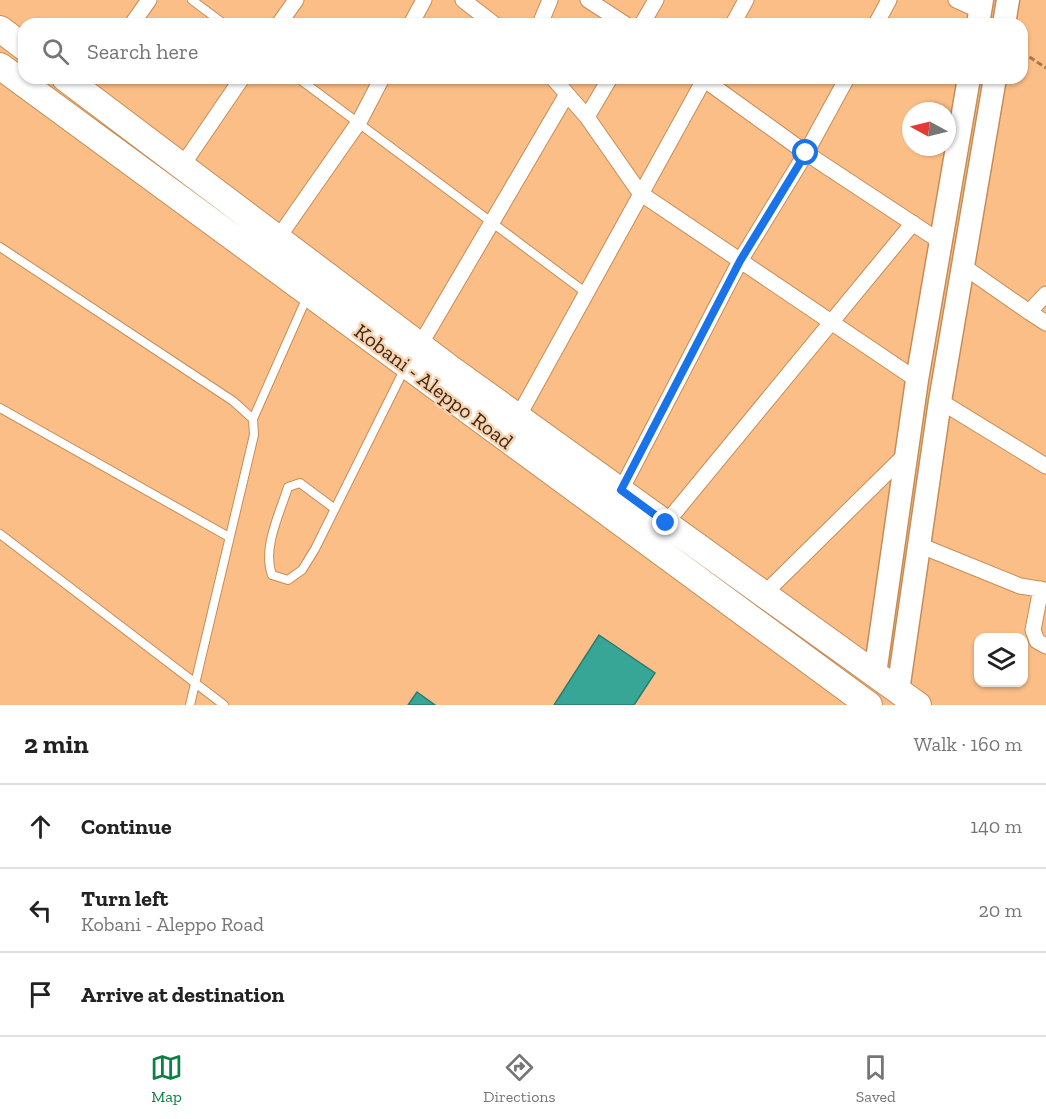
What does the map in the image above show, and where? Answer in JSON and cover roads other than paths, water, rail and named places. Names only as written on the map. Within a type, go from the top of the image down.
[{"type":"main road","points":[[0,29],[18,42]]},
{"type":"main road","name":"Kobani - Aleppo Road","points":[[0,66],[18,79]]},
{"type":"main road","name":"Kobani - Aleppo Road","points":[[24,84],[309,294],[413,355]]},
{"type":"main road","name":"Kobani - Aleppo Road","points":[[83,84],[182,166],[278,238],[413,355],[869,705]]},
{"type":"main road","name":"Kobani - Aleppo Road","points":[[440,376],[518,417],[875,674],[902,700]]},
{"type":"street","points":[[136,18],[149,0]]},
{"type":"street","points":[[283,18],[296,0]]},
{"type":"street","points":[[414,18],[424,0]]},
{"type":"street","points":[[463,0],[486,18]]},
{"type":"street","points":[[542,18],[550,0]]},
{"type":"street","points":[[588,0],[616,18]]},
{"type":"street","points":[[646,18],[656,0]]},
{"type":"street","points":[[736,18],[746,0]]},
{"type":"street","points":[[879,18],[889,0]]},
{"type":"street","points":[[956,0],[980,12]]},
{"type":"street","points":[[1005,18],[1008,0]]},
{"type":"street","points":[[182,166],[238,84]]},
{"type":"street","points":[[278,238],[359,122],[379,84]]},
{"type":"street","points":[[558,84],[586,117],[640,193],[917,380]]},
{"type":"street","points":[[586,117],[606,84]]},
{"type":"street","points":[[518,417],[701,84]]},
{"type":"street","points":[[712,84],[806,153],[941,242]]},
{"type":"street","points":[[621,490],[740,261],[806,153],[844,84]]},
{"type":"street","points":[[875,674],[917,380],[968,84]]},
{"type":"street","points":[[902,700],[919,545],[940,401],[994,84]]},
{"type":"street","points":[[413,355],[494,222],[567,94]]},
{"type":"street","points":[[666,523],[914,223]]},
{"type":"street","points":[[963,266],[1046,324]]},
{"type":"street","points":[[1029,312],[1046,294]]},
{"type":"street","points":[[940,401],[1046,466]]},
{"type":"street","points":[[764,594],[907,453]]},
{"type":"street","points":[[919,545],[1020,586],[1043,589],[1033,630],[1037,641],[1046,646]]},
{"type":"lane","points":[[192,0],[216,18]]},
{"type":"lane","points":[[306,84],[585,292]]},
{"type":"lane","points":[[0,248],[233,401],[253,419]]},
{"type":"lane","points":[[190,705],[193,684],[254,435],[253,419],[309,294]]},
{"type":"lane","points":[[335,509],[300,483],[288,487],[271,543],[268,564],[272,575],[288,580],[302,570],[335,509],[413,355]]},
{"type":"lane","points":[[0,408],[229,537]]},
{"type":"lane","points":[[0,534],[193,684],[224,705]]}]
